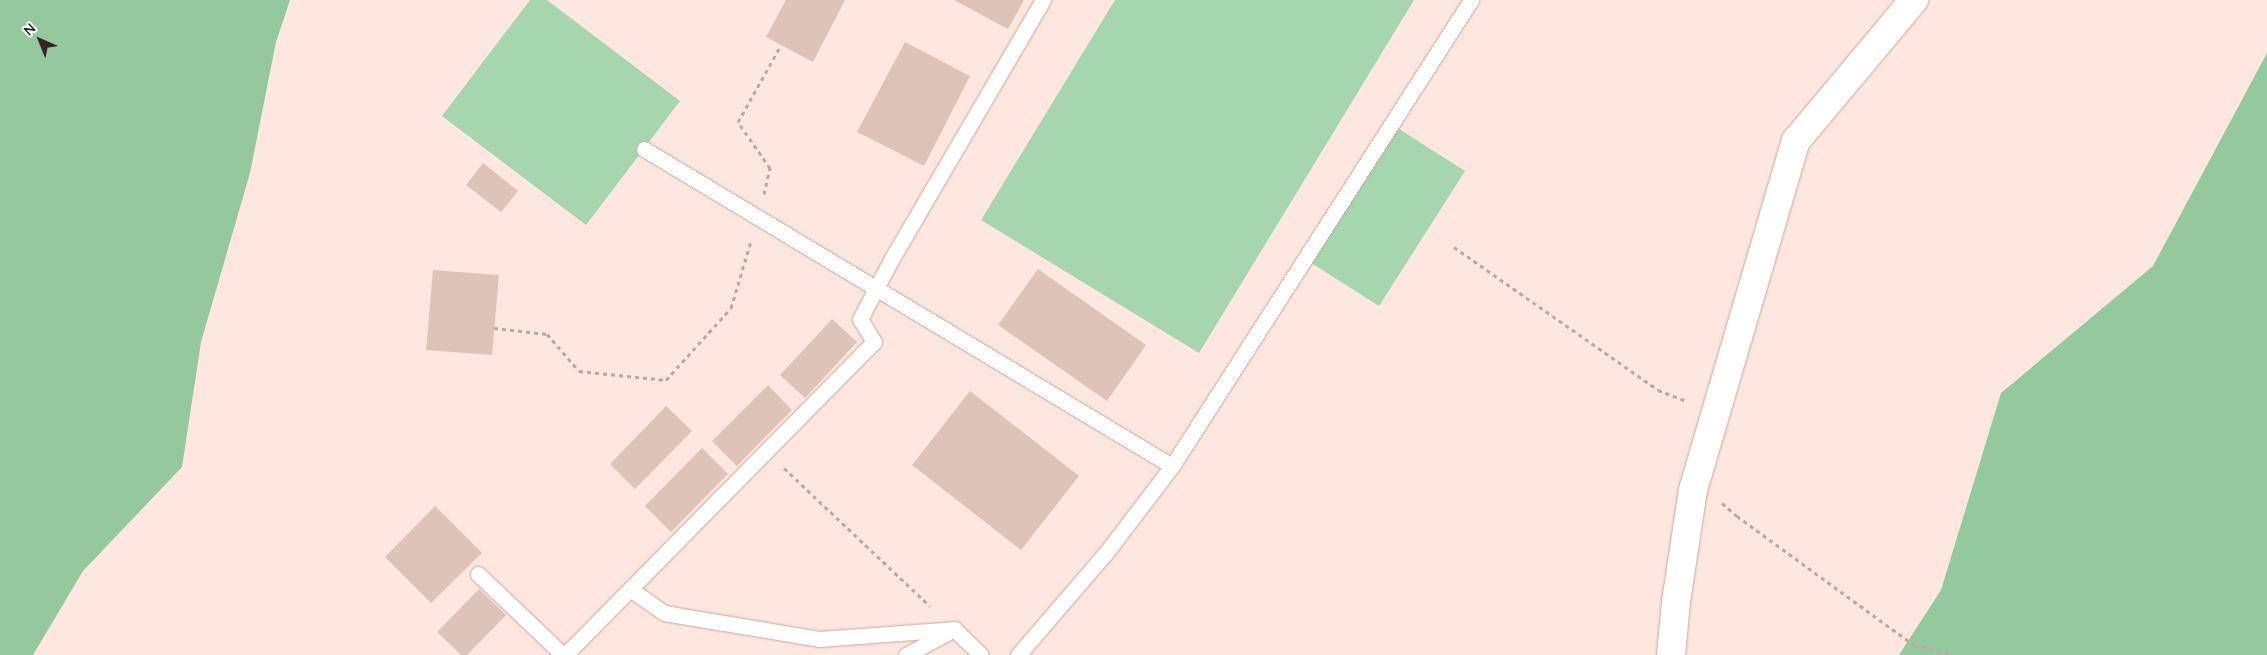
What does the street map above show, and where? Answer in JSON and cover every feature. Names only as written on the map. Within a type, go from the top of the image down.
[{"type":"street","points":[[1671,655],[1676,602],[1696,479],[1796,141],[1914,0]]},
{"type":"lane","points":[[478,574],[564,655],[874,342],[860,319],[1043,0]]},
{"type":"lane","points":[[1018,655],[1105,554],[1172,466],[1471,0]]},
{"type":"lane","points":[[644,149],[1172,466]]},
{"type":"lane","points":[[630,589],[664,613],[819,639],[954,629],[981,655]]},
{"type":"lane","points":[[906,655],[954,629]]},
{"type":"path","points":[[494,328],[547,334],[579,371],[666,380],[731,308],[758,219],[770,168],[738,122],[781,45]]},
{"type":"path","points":[[1454,248],[1658,390],[1715,413]]},
{"type":"path","points":[[784,468],[954,629]]},
{"type":"path","points":[[1696,479],[1737,516],[1914,645],[1954,655]]},
{"type":"green space","points":[[0,0],[290,0],[276,42],[250,173],[201,342],[182,467],[83,571],[33,655],[0,655]]},
{"type":"green space","points":[[530,0],[547,0],[680,101],[586,225],[442,116]]},
{"type":"green space","points":[[1115,0],[1414,0],[1199,353],[981,220]]},
{"type":"green space","points":[[2267,53],[2267,655],[1899,655],[1941,590],[2001,393],[2153,266]]},
{"type":"green space","points":[[1391,124],[1465,171],[1379,306],[1305,259]]},
{"type":"building","points":[[786,0],[845,0],[813,62],[766,37]]},
{"type":"building","points":[[954,0],[1024,0],[1008,29]]},
{"type":"building","points":[[905,42],[970,76],[924,166],[857,132]]},
{"type":"building","points":[[483,163],[518,191],[501,212],[466,185]]},
{"type":"building","points":[[1038,269],[1146,345],[1107,401],[998,325]]},
{"type":"building","points":[[433,270],[499,275],[492,355],[426,350]]},
{"type":"building","points":[[832,319],[857,342],[805,398],[780,375]]},
{"type":"building","points":[[768,385],[792,410],[737,466],[712,441]]},
{"type":"building","points":[[970,391],[1079,476],[1021,550],[912,465]]},
{"type":"building","points":[[666,406],[692,431],[635,489],[610,464]]},
{"type":"building","points":[[702,448],[728,474],[671,532],[645,506]]},
{"type":"building","points":[[435,506],[482,553],[431,603],[385,557]]},
{"type":"building","points":[[479,589],[506,615],[467,655],[461,655],[437,632]]}]
